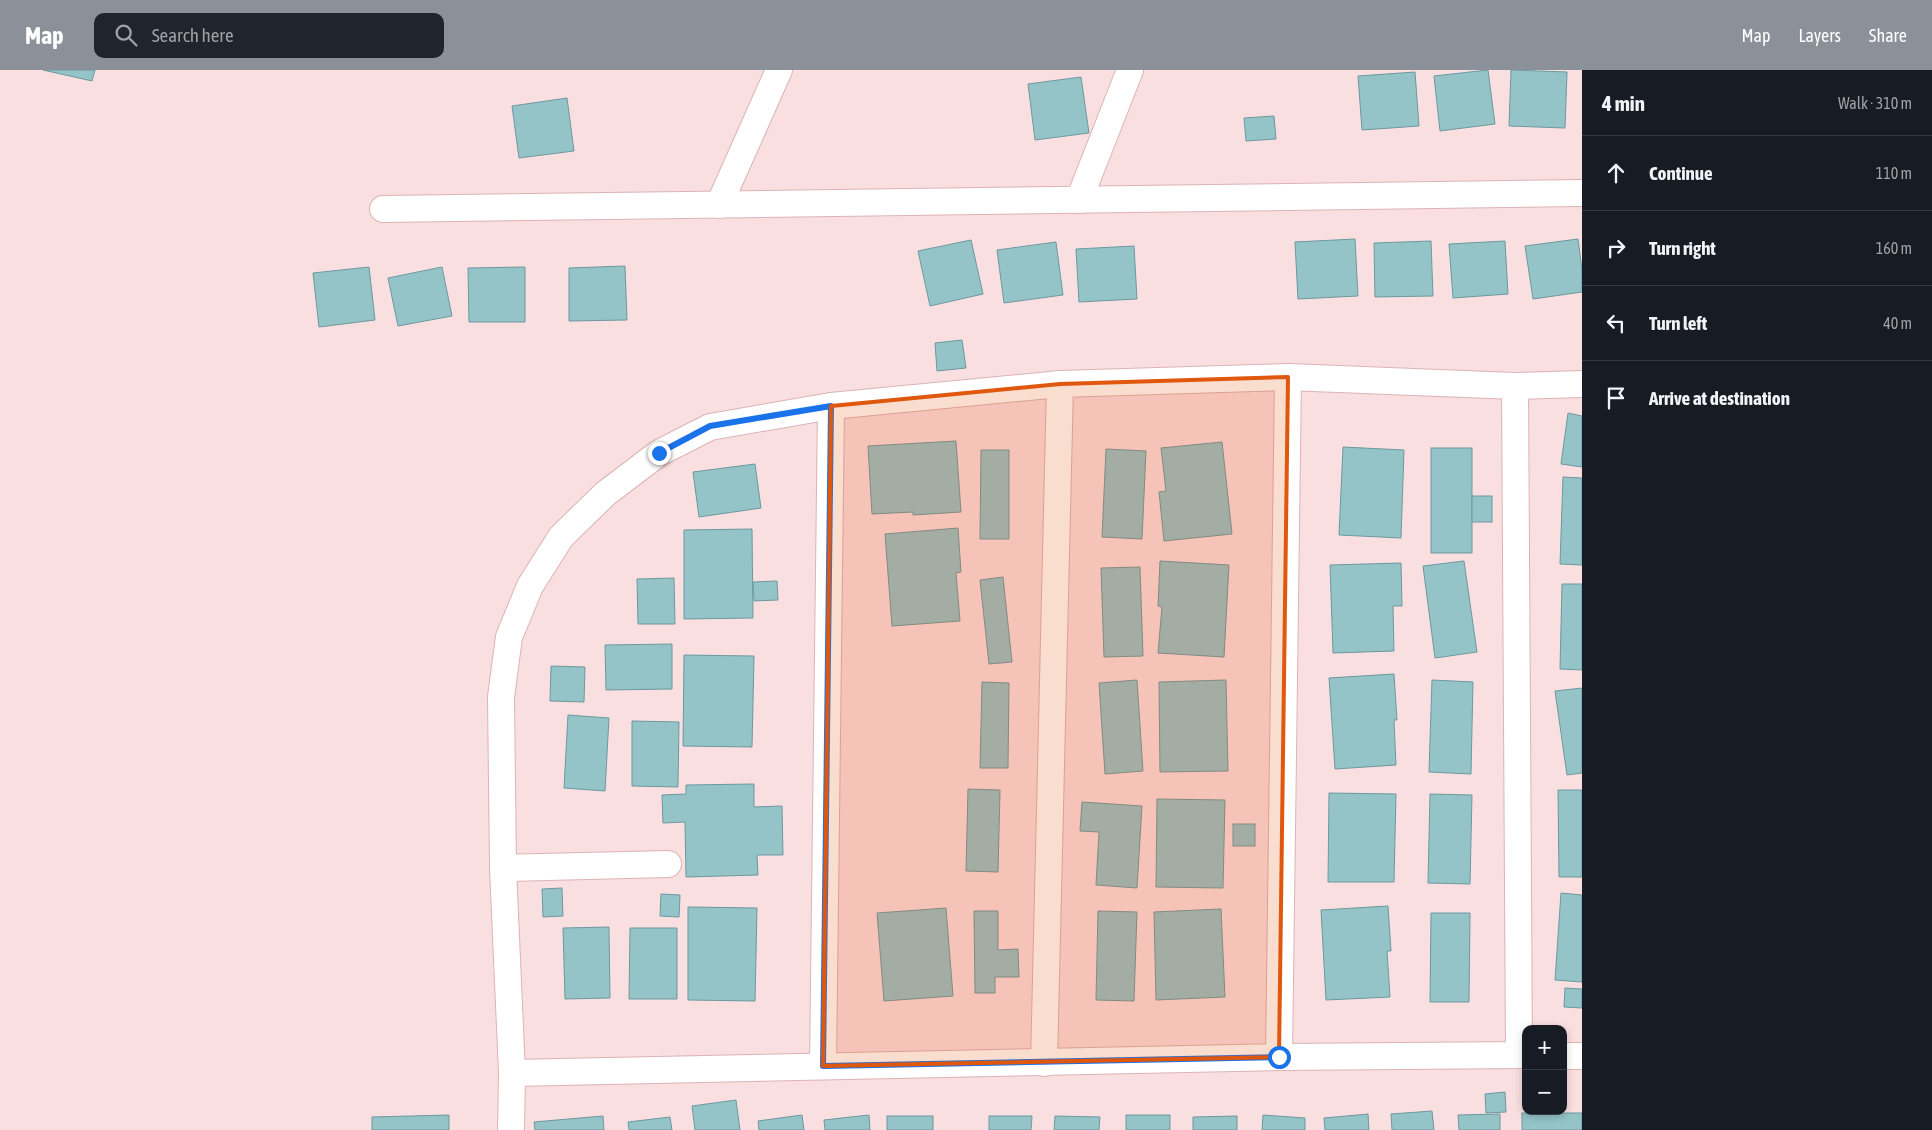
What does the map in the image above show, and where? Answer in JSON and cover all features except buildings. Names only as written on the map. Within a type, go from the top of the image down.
[{"type":"street","points":[[719,205],[780,70]]},
{"type":"street","points":[[1079,200],[1130,70]]},
{"type":"street","points":[[383,209],[1582,193]]},
{"type":"street","points":[[1279,1057],[1288,377]]},
{"type":"street","points":[[511,1130],[512,1073],[502,868],[501,697],[509,637],[530,586],[561,537],[605,494],[659,453],[710,426],[831,406],[1060,384],[1288,377],[1515,386],[1582,384]]},
{"type":"street","points":[[1044,1063],[1060,384]]},
{"type":"street","points":[[512,1073],[1279,1057],[1522,1055],[1515,386]]},
{"type":"street","points":[[823,1066],[831,406]]},
{"type":"street","points":[[502,868],[668,864]]},
{"type":"street","points":[[1567,1056],[1582,1056]]},
{"type":"highlighted area","points":[[1288,377],[1279,1057],[823,1066],[831,406],[1060,384]]},
{"type":"route","points":[[659,453],[710,426],[831,406],[823,1066],[1279,1057]]}]
